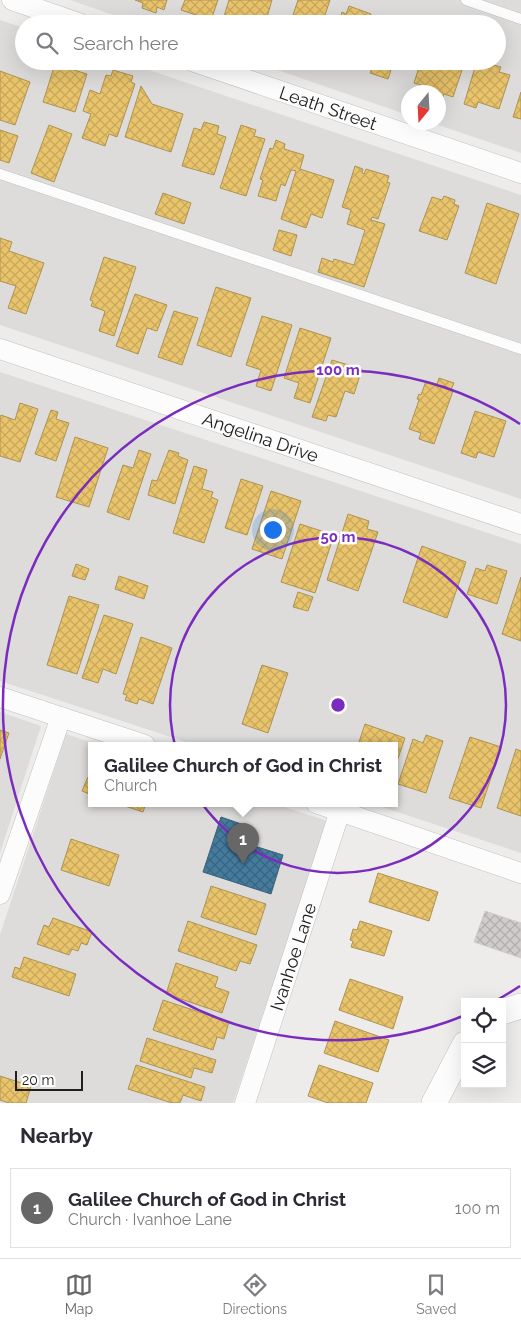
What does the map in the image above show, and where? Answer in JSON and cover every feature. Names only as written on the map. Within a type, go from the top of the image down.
[{"type":"street","points":[[12,0],[56,15]]},
{"type":"street","name":"Leath Street","points":[[218,70],[521,173]]},
{"type":"street","name":"Angelina Drive","points":[[0,349],[521,524]]},
{"type":"street","points":[[0,697],[135,742]]},
{"type":"street","points":[[0,894],[61,717]]},
{"type":"street","points":[[328,807],[521,872]]},
{"type":"street","name":"Ivanhoe Lane","points":[[245,1103],[340,811]]},
{"type":"street","points":[[506,1011],[521,1006]]},
{"type":"street","points":[[434,1103],[461,1052]]},
{"type":"lane","points":[[466,0],[521,19]]},
{"type":"lane","points":[[0,174],[521,349]]},
{"type":"shaded area","points":[[70,0],[521,0],[521,153],[446,128],[446,85],[401,85],[401,113],[277,70],[506,70],[506,15],[114,15]]},
{"type":"shaded area","points":[[0,20],[15,25],[15,70],[149,70],[521,195],[521,499],[0,325]]},
{"type":"shaded area","points":[[0,372],[521,544],[521,853],[382,807],[398,807],[398,742],[186,742],[0,681]]},
{"type":"shaded area","points":[[0,712],[41,726],[0,853]]},
{"type":"shaded area","points":[[66,734],[90,742],[88,742],[88,807],[284,807],[328,821],[233,1103],[0,1103],[0,935]]},
{"type":"building: Homes","points":[[135,0],[167,0],[164,10],[157,7],[156,13],[142,8],[143,3]]},
{"type":"building: Homes","points":[[185,0],[218,0],[213,15],[196,15],[181,10]]},
{"type":"building: Homes","points":[[229,0],[272,0],[268,15],[224,15]]},
{"type":"building: Homes","points":[[298,0],[330,0],[325,15],[293,15]]},
{"type":"building: Homes","points":[[349,6],[371,14],[341,15],[342,12],[346,14]]},
{"type":"building: Homes","points":[[53,70],[74,70],[87,74],[75,112],[43,102]]},
{"type":"building: Homes","points":[[113,70],[133,76],[131,82],[135,84],[117,137],[109,134],[105,146],[82,138],[91,114],[83,111],[90,90],[100,94],[106,75],[111,76]]},
{"type":"building: Homes","points":[[371,70],[391,70],[388,79],[370,73]]},
{"type":"building: Homes","points":[[418,70],[462,70],[453,97],[446,95],[446,85],[421,85],[414,83]]},
{"type":"building: Homes","points":[[474,70],[500,70],[499,72],[510,75],[499,109],[478,102],[476,108],[464,104]]},
{"type":"building: Homes","points":[[0,71],[30,82],[15,125],[0,120]]},
{"type":"building: Homes","points":[[141,86],[152,104],[183,114],[171,152],[125,137]]},
{"type":"building: Homes","points":[[521,92],[521,119],[513,117]]},
{"type":"building: Homes","points":[[204,122],[219,126],[217,134],[226,137],[214,175],[182,166],[194,128],[201,130]]},
{"type":"building: Homes","points":[[49,125],[72,134],[54,182],[31,173]]},
{"type":"building: Homes","points":[[241,125],[256,130],[254,136],[265,139],[246,196],[220,188]]},
{"type":"building: Homes","points":[[0,130],[18,136],[9,163],[0,160]]},
{"type":"building: Homes","points":[[276,140],[285,144],[284,149],[304,155],[300,169],[334,180],[322,218],[311,214],[306,228],[281,219],[296,171],[291,170],[285,186],[281,184],[276,201],[258,196],[263,180],[260,179],[270,148],[273,149]]},
{"type":"building: Homes","points":[[355,166],[363,169],[362,173],[364,174],[366,169],[389,176],[387,182],[390,183],[378,219],[372,217],[371,220],[385,224],[364,287],[318,272],[322,258],[333,262],[334,259],[354,265],[365,230],[347,224],[351,210],[342,207]]},
{"type":"building: Homes","points":[[163,193],[191,203],[184,224],[155,214]]},
{"type":"building: Homes","points":[[444,196],[455,200],[454,204],[459,206],[447,240],[419,231],[432,197],[442,200]]},
{"type":"building: Homes","points":[[487,203],[519,214],[496,284],[465,273]]},
{"type":"building: Homes","points":[[279,230],[297,235],[291,256],[273,250]]},
{"type":"building: Homes","points":[[0,238],[12,242],[9,251],[44,263],[26,314],[8,308],[16,286],[0,281]]},
{"type":"building: Homes","points":[[104,257],[136,267],[114,336],[99,331],[105,311],[91,306],[93,301],[90,300]]},
{"type":"building: Homes","points":[[216,287],[251,298],[231,357],[197,345]]},
{"type":"building: Homes","points":[[135,294],[167,305],[157,331],[147,328],[138,354],[116,346]]},
{"type":"building: Homes","points":[[174,311],[198,318],[182,365],[158,357]]},
{"type":"building: Homes","points":[[262,316],[292,325],[271,391],[256,386],[261,370],[246,365]]},
{"type":"building: Homes","points":[[300,328],[331,338],[310,403],[294,398],[299,383],[284,378]]},
{"type":"building: Homes","points":[[332,360],[362,369],[354,394],[345,391],[336,417],[328,415],[326,421],[312,417]]},
{"type":"building: Homes","points":[[439,378],[454,383],[451,390],[453,391],[434,444],[419,439],[421,433],[409,429],[419,400],[417,399],[419,394],[421,395],[426,381],[437,384]]},
{"type":"building: Homes","points":[[20,403],[38,409],[20,462],[0,456],[0,417],[1,415],[15,420]]},
{"type":"building: Homes","points":[[51,410],[58,412],[56,419],[69,423],[56,461],[35,454]]},
{"type":"building: Homes","points":[[475,411],[506,421],[494,457],[478,452],[476,458],[461,453]]},
{"type":"building: Homes","points":[[75,437],[108,448],[89,507],[56,497]]},
{"type":"building: Homes","points":[[139,450],[151,454],[129,520],[107,512],[123,465],[133,468]]},
{"type":"building: Homes","points":[[169,450],[179,453],[178,456],[188,460],[175,504],[148,495],[152,480],[157,481]]},
{"type":"building: Homes","points":[[194,466],[207,470],[202,489],[213,492],[211,497],[218,500],[204,543],[173,533]]},
{"type":"building: Homes","points":[[241,479],[263,486],[247,535],[225,528]]},
{"type":"building: Homes","points":[[271,491],[301,501],[282,559],[252,549]]},
{"type":"building: Homes","points":[[348,514],[369,521],[367,529],[378,532],[358,591],[327,580]]},
{"type":"building: Homes","points":[[300,524],[334,535],[315,593],[281,582]]},
{"type":"building: Homes","points":[[422,546],[466,562],[447,618],[403,602]]},
{"type":"building: Homes","points":[[76,564],[89,569],[85,580],[72,576]]},
{"type":"building: Homes","points":[[487,565],[507,571],[497,604],[467,594],[476,568],[485,571]]},
{"type":"building: Homes","points":[[119,576],[148,586],[144,599],[115,589]]},
{"type":"building: Homes","points":[[521,577],[521,641],[502,634]]},
{"type":"building: Homes","points":[[298,592],[313,597],[308,611],[293,607]]},
{"type":"building: Homes","points":[[69,596],[99,605],[77,674],[47,665]]},
{"type":"building: Homes","points":[[104,615],[133,624],[116,674],[103,669],[98,683],[82,678]]},
{"type":"building: Homes","points":[[141,637],[172,648],[153,704],[139,699],[137,704],[125,700],[127,695],[123,694]]},
{"type":"building: Homes","points":[[262,665],[288,673],[268,733],[242,724]]},
{"type":"building: Homes","points":[[365,724],[405,738],[398,758],[398,742],[359,742]]},
{"type":"building: Homes","points":[[0,730],[9,733],[0,759]]},
{"type":"building: Homes","points":[[426,735],[443,741],[426,793],[398,784],[413,739],[423,743]]},
{"type":"building: Homes","points":[[470,737],[501,747],[481,808],[449,798]]},
{"type":"building: Homes","points":[[516,749],[521,751],[521,816],[497,808]]},
{"type":"building: Homes","points":[[88,777],[88,793],[82,791]]},
{"type":"building: Homes","points":[[128,807],[145,807],[143,812]]},
{"type":"building: Homes","points":[[71,839],[119,855],[109,886],[61,870]]},
{"type":"building: Homes","points":[[378,873],[438,892],[429,921],[369,902]]},
{"type":"building: Homes","points":[[211,886],[266,904],[256,935],[201,917]]},
{"type":"building: Homes","points":[[53,918],[92,932],[87,945],[81,943],[78,951],[72,949],[69,955],[37,944],[44,925],[49,927]]},
{"type":"building: Homes","points":[[188,921],[257,945],[250,964],[240,961],[236,971],[178,951]]},
{"type":"building: Homes","points":[[360,921],[392,931],[384,956],[351,947],[353,941],[350,940],[353,929],[357,930]]},
{"type":"building: Homes","points":[[24,957],[76,974],[69,996],[12,977],[15,967],[20,969]]},
{"type":"building: Homes","points":[[176,963],[218,977],[215,987],[229,992],[222,1013],[166,994]]},
{"type":"building: Homes","points":[[350,979],[403,997],[393,1029],[339,1010]]},
{"type":"building: Homes","points":[[163,1000],[229,1022],[224,1039],[217,1037],[213,1050],[153,1030]]},
{"type":"building: Homes","points":[[335,1021],[389,1040],[378,1072],[324,1053]]},
{"type":"building: Homes","points":[[147,1038],[216,1060],[212,1073],[194,1068],[191,1078],[140,1061]]},
{"type":"building: Homes","points":[[136,1065],[205,1087],[201,1101],[183,1095],[180,1103],[172,1103],[128,1089]]},
{"type":"building: Homes","points":[[319,1065],[373,1083],[366,1103],[328,1103],[308,1096]]},
{"type":"building: Homes","points":[[0,1076],[31,1086],[26,1103],[9,1103],[0,1100]]},
{"type":"building: Public","points":[[221,817],[253,828],[248,844],[283,855],[271,894],[203,872]]},
{"type":"building: Other","points":[[485,911],[521,923],[521,958],[474,942]]},
{"type":"place","name":"Galilee Church of God in Christ","points":[[243,864]]}]
